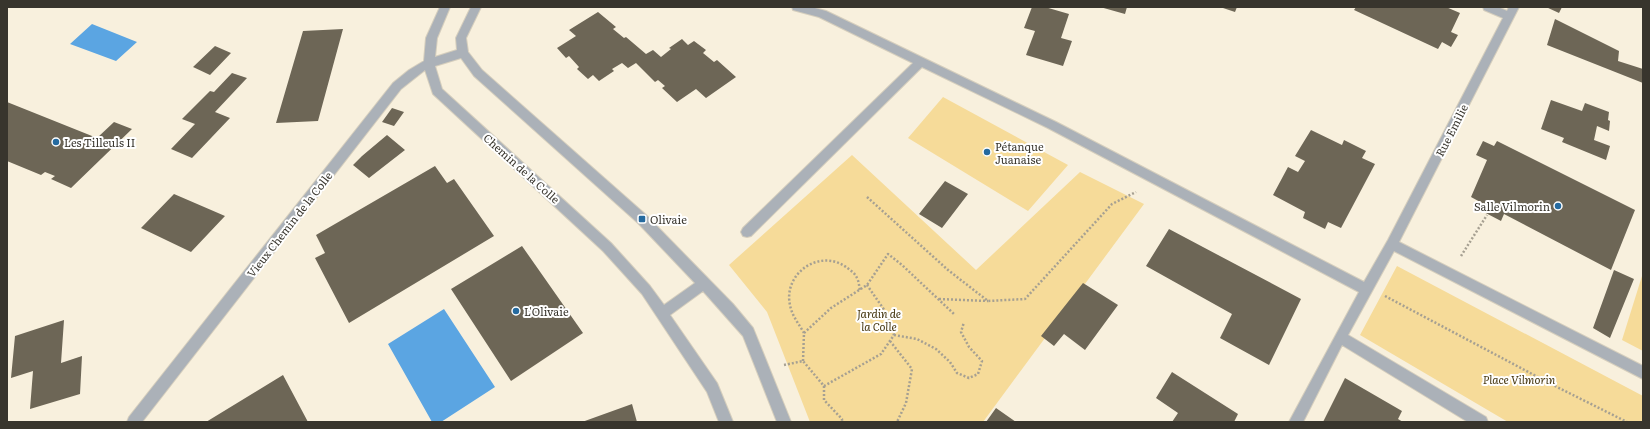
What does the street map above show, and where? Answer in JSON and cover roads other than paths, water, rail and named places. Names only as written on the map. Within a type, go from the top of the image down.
[{"type":"street","name":"Chemin de la Colle","points":[[445,7],[433,32],[428,48],[431,76],[437,91],[607,247],[646,290],[663,313],[712,388],[726,422]]},
{"type":"street","points":[[476,7],[461,38],[463,53],[478,73],[642,219],[703,284],[728,308],[748,332],[784,422]]},
{"type":"street","points":[[797,7],[824,11],[920,62],[1052,125],[1366,290]]},
{"type":"street","points":[[1488,7],[1512,12]]},
{"type":"street","name":"Rue Emilie","points":[[1392,244],[1512,12]]},
{"type":"street","name":"Vieux Chemin de la Colle","points":[[134,422],[397,86],[414,71],[430,62],[463,53]]},
{"type":"street","points":[[747,232],[920,62]]},
{"type":"street","points":[[1296,422],[1392,244],[1643,373]]},
{"type":"street","points":[[663,313],[703,284]]},
{"type":"street","points":[[1340,338],[1481,422]]},
{"type":"water","points":[[92,24],[137,42],[116,61],[70,44]]},
{"type":"water","points":[[444,309],[495,387],[441,422],[432,422],[388,344]]},
{"type":"place","name":"Les Tilleuls II","points":[[56,142]]},
{"type":"place","name":"Pétanque Juanaise","points":[[987,152]]},
{"type":"place","name":"Salle Vilmorin","points":[[1558,206]]},
{"type":"place","name":"Olivaie","points":[[642,219]]},
{"type":"place","name":"L'Olivaie","points":[[516,311]]},
{"type":"park label","name":"Jardin de la Colle","points":[[879,319]]},
{"type":"park label","name":"Place Vilmorin","points":[[1519,379]]}]
